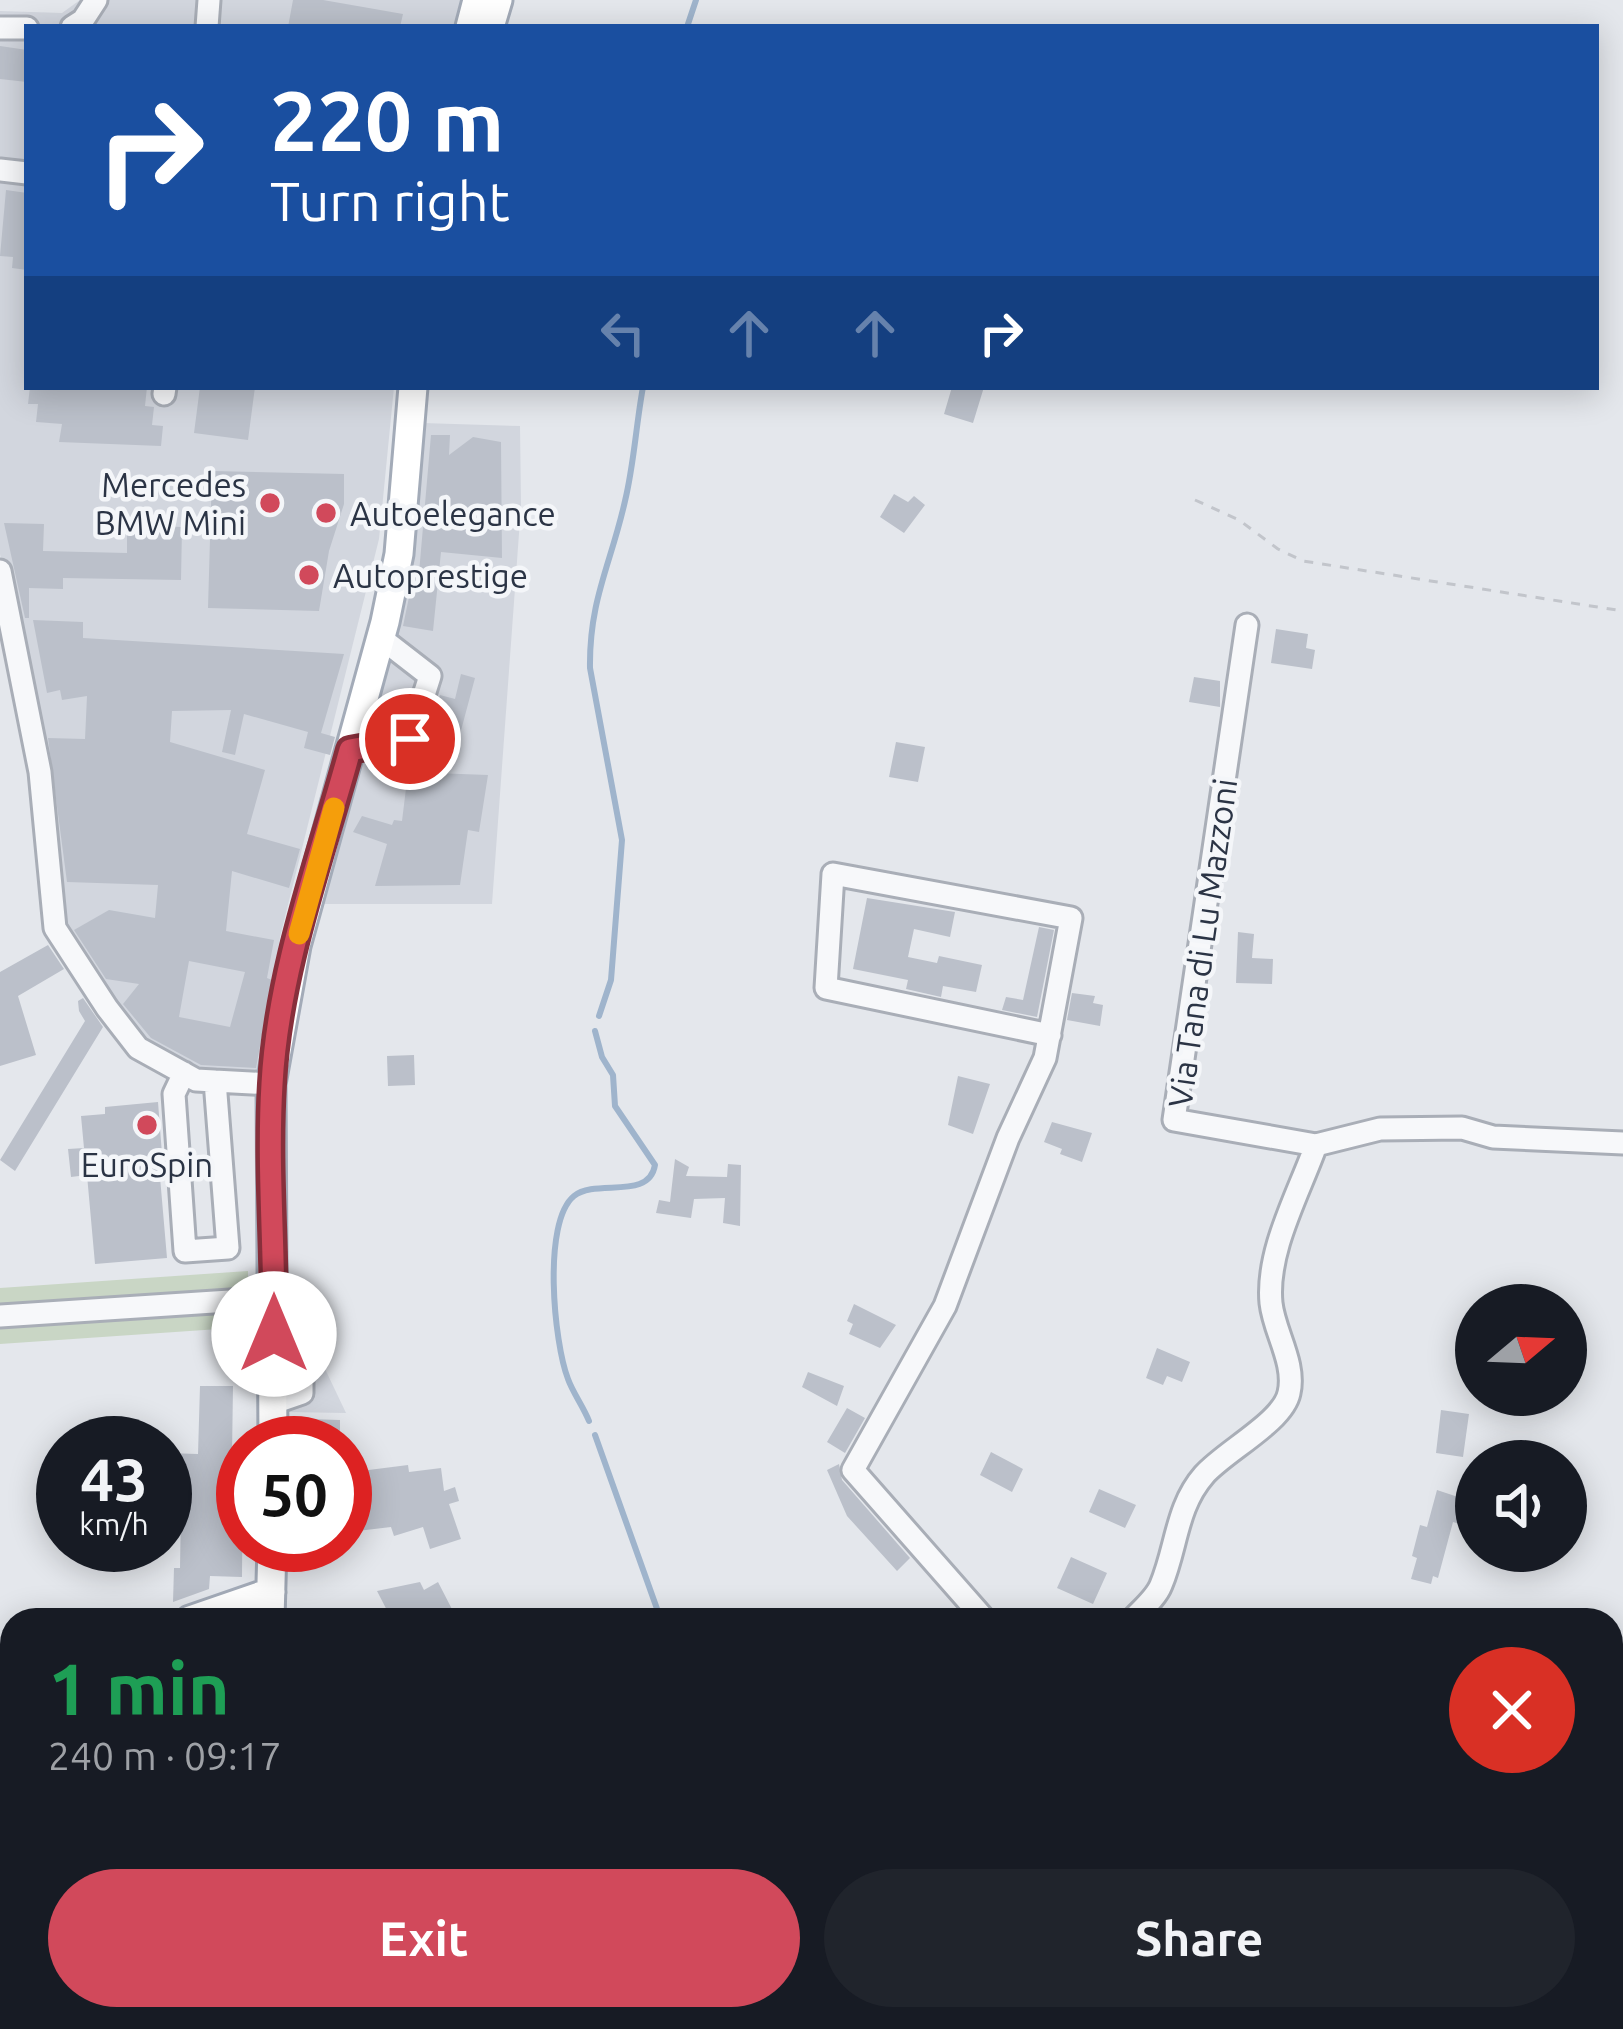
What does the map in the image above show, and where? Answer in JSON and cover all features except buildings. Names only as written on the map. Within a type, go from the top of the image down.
[{"type":"main road","points":[[273,1416],[272,1084],[281,1012],[399,554],[413,390]]},
{"type":"main road","points":[[271,1606],[272,1572]]},
{"type":"street","points":[[77,24],[96,0]]},
{"type":"street","points":[[0,571],[40,772],[55,928],[138,1048],[196,1080],[272,1084]]},
{"type":"street","name":"Via Tana di Lu Mazzoni","points":[[1247,625],[1174,1120],[1316,1145],[1380,1130],[1462,1128],[1493,1137],[1623,1142]]},
{"type":"street","points":[[350,750],[410,739],[430,676],[380,638]]},
{"type":"street","points":[[975,1608],[853,1470],[945,1306],[1008,1138],[1046,1058],[1072,918],[833,874],[826,988],[1050,1035]]},
{"type":"street","points":[[184,1073],[174,1094],[185,1251],[228,1248],[215,1081]]},
{"type":"street","points":[[1143,1608],[1160,1589],[1181,1510],[1201,1478],[1276,1415],[1289,1394],[1287,1362],[1271,1304],[1273,1265],[1316,1145]]},
{"type":"street","points":[[0,1316],[274,1298]]},
{"type":"path","points":[[1195,500],[1239,520],[1303,561],[1623,611]]},
{"type":"shaded area","points":[[80,0],[465,0],[460,24],[24,24],[24,164],[0,160],[0,11],[62,13]]},
{"type":"shaded area","points":[[0,182],[24,185],[24,390],[394,390],[379,539],[280,937],[265,1077],[198,1072],[142,1040],[65,929],[46,771],[0,554]]},
{"type":"shaded area","points":[[423,423],[520,426],[521,506],[492,904],[323,904],[386,661]]},
{"type":"shaded area","points":[[287,1289],[346,1413],[286,1412]]},
{"type":"green space","points":[[248,1271],[248,1327],[0,1344],[0,1288]]},
{"type":"waterway","points":[[688,24],[696,0]]},
{"type":"waterway","points":[[599,1016],[611,980],[622,840],[590,668],[591,644],[597,602],[628,487],[643,390]]},
{"type":"waterway","points":[[589,1421],[568,1379],[559,1339],[554,1284],[558,1230],[574,1196],[633,1186],[651,1176],[655,1165],[615,1106],[613,1075],[595,1031]]},
{"type":"waterway","points":[[595,1435],[657,1608]]},
{"type":"slow traffic","points":[[299,934],[334,808]]},
{"type":"place","name":"Mercedes BMW Mini","points":[[270,503]]},
{"type":"place","name":"Autoelegance","points":[[326,513]]},
{"type":"place","name":"Autoprestige","points":[[309,575]]},
{"type":"place","name":"EuroSpin","points":[[147,1125]]},
{"type":"route","points":[[274,1334],[272,1084],[296,946],[350,750],[410,739]]}]
